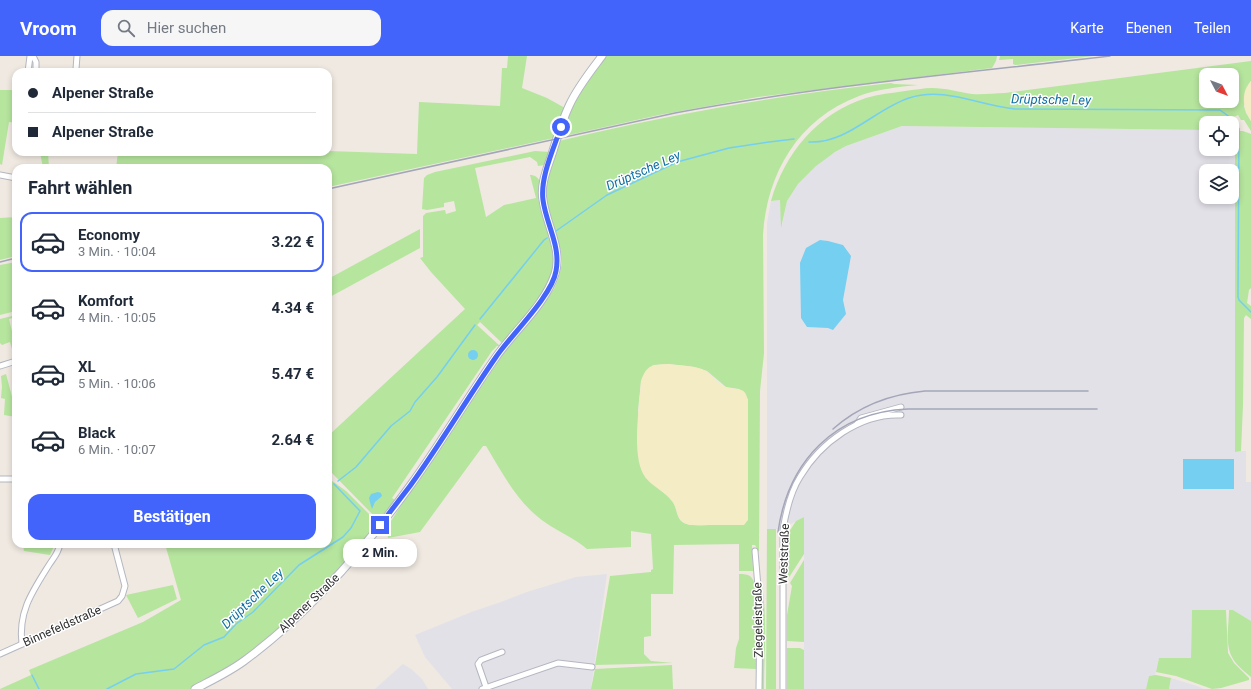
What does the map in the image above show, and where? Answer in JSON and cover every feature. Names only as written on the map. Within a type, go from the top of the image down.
[{"type":"street","points":[[29,68],[32,56]]},
{"type":"street","points":[[32,56],[36,62],[36,68]]},
{"type":"street","points":[[76,68],[77,56]]},
{"type":"street","name":"Alpener Straße","points":[[196,689],[242,662],[264,645],[313,601],[348,564],[410,486],[495,358],[551,285],[556,271],[557,254],[542,199],[545,174],[569,105],[588,74],[602,56]]},
{"type":"street","points":[[0,175],[12,177]]},
{"type":"street","points":[[0,366],[12,362]]},
{"type":"street","name":"Weststraße","points":[[857,424],[861,418],[901,407]]},
{"type":"street","name":"Weststraße","points":[[782,689],[783,530],[787,508],[800,478],[813,459],[842,433],[857,424],[885,415],[901,415]]},
{"type":"street","points":[[0,479],[12,479]]},
{"type":"street","points":[[22,644],[21,632],[27,603],[33,590],[53,558],[58,553],[59,548]]},
{"type":"street","name":"Binnefeldstraße","points":[[0,654],[118,601],[122,596],[125,581],[115,548]]},
{"type":"street","name":"Ziegeleistraße","points":[[755,551],[760,611],[759,689]]},
{"type":"street","points":[[502,652],[481,660],[478,664],[484,688],[558,663],[592,667]]},
{"type":"shaded area","points":[[902,126],[1199,130],[1199,156],[1235,156],[1235,164],[1199,164],[1199,204],[1235,204],[1235,451],[1246,451],[1246,482],[1251,482],[1251,621],[1233,610],[1192,611],[1191,658],[1159,658],[1155,676],[1149,676],[1146,689],[804,689],[804,517],[781,529],[767,529],[767,223],[771,201],[780,200],[782,225],[787,201],[798,184],[823,159],[846,146]]},
{"type":"shaded area","points":[[607,574],[591,689],[452,689],[425,657],[415,635],[474,611],[527,592],[576,577]]},
{"type":"shaded area","points":[[403,664],[422,679],[428,689],[375,689]]},
{"type":"shaded area","points":[[1171,678],[1197,686],[1204,689],[1169,689]]},
{"type":"green space","points":[[508,56],[527,56],[522,88],[547,98],[565,108],[554,138],[332,186],[332,164],[116,164],[118,156],[332,156],[332,151],[417,154],[419,102],[500,106],[502,68],[507,68]]},
{"type":"green space","points":[[604,56],[997,56],[992,68],[758,97],[659,115],[560,137],[572,105]]},
{"type":"green space","points":[[1000,56],[1093,56],[1015,65],[1013,64],[1013,59],[999,60]]},
{"type":"green space","points":[[1251,61],[1251,81],[1244,106],[1251,121],[1251,131],[1244,120],[1241,120],[1238,115],[1199,116],[1199,130],[902,126],[846,146],[816,166],[798,184],[787,201],[781,228],[780,200],[771,201],[777,183],[794,152],[805,138],[832,114],[848,105],[866,98],[922,89],[932,88],[976,94],[1005,93]]},
{"type":"green space","points":[[891,83],[918,85],[873,92],[859,96],[838,106],[819,119],[803,134],[790,151],[779,170],[771,190],[763,235],[764,353],[760,391],[759,552],[755,545],[752,545],[753,571],[739,571],[739,544],[674,545],[673,594],[651,594],[651,636],[644,637],[644,654],[651,661],[673,663],[595,665],[610,576],[651,572],[653,569],[651,534],[631,531],[631,547],[587,549],[546,523],[526,506],[505,478],[486,446],[483,446],[420,532],[388,538],[387,527],[455,423],[506,349],[554,289],[559,277],[562,263],[561,251],[546,206],[544,186],[559,141],[683,114],[807,93]],"holes":[[[669,364],[694,367],[707,371],[726,387],[739,389],[748,399],[748,520],[706,525],[690,525],[684,523],[679,519],[673,502],[645,477],[638,410],[641,381],[653,365]]]},
{"type":"green space","points":[[0,90],[12,90],[12,122],[9,122],[2,165],[0,164]]},
{"type":"green space","points":[[1239,131],[1251,134],[1251,288],[1249,290],[1247,303],[1251,306],[1251,319],[1246,315],[1244,318],[1241,451],[1235,452],[1235,204],[1239,204],[1239,164],[1235,164],[1235,156],[1239,156]]},
{"type":"green space","points":[[535,151],[550,152],[545,165],[538,166],[537,162],[530,157],[475,168],[486,217],[504,205],[536,198],[530,175],[536,176],[540,181],[538,191],[539,202],[553,252],[553,265],[551,277],[542,293],[522,320],[502,343],[480,322],[477,325],[500,346],[497,346],[492,351],[392,498],[395,500],[380,520],[378,520],[332,473],[332,432],[465,309],[420,258],[423,257],[423,216],[426,213],[445,210],[446,214],[456,211],[454,201],[444,203],[444,207],[427,210],[422,209],[424,178],[435,172]]},
{"type":"green space","points":[[41,156],[48,156],[49,164],[42,164]]},
{"type":"green space","points":[[12,217],[12,257],[0,260],[0,218]]},
{"type":"green space","points":[[420,229],[420,248],[332,296],[332,277]]},
{"type":"green space","points":[[12,263],[12,312],[0,315],[0,265]]},
{"type":"green space","points":[[12,316],[12,318],[9,319],[12,331],[12,349],[10,342],[2,345],[0,343],[0,319]]},
{"type":"green space","points":[[6,374],[12,397],[12,416],[4,415],[5,399],[1,398],[1,376]]},
{"type":"green space","points":[[332,481],[346,491],[380,525],[348,564],[264,645],[195,689],[0,689],[31,675],[29,670],[143,622],[181,600],[166,548],[332,548]]},
{"type":"green space","points":[[804,517],[804,554],[788,579],[789,532],[796,521]]},
{"type":"green space","points":[[767,529],[776,529],[776,689],[766,689]]},
{"type":"green space","points":[[24,548],[53,548],[50,555],[24,551]]},
{"type":"green space","points":[[804,560],[804,642],[787,641],[787,615],[792,586],[790,583]]},
{"type":"green space","points":[[739,574],[751,577],[755,584],[757,594],[758,635],[756,669],[734,668],[736,648],[739,639]]},
{"type":"green space","points":[[761,580],[765,620],[764,689],[761,689],[763,603]]},
{"type":"green space","points":[[173,585],[177,599],[138,618],[126,595]]},
{"type":"green space","points":[[1192,610],[1226,610],[1228,653],[1234,663],[1249,678],[1249,680],[1212,689],[1176,676],[1156,672],[1159,658],[1191,658]]},
{"type":"green space","points":[[1229,610],[1233,610],[1251,621],[1251,677],[1240,668],[1230,652],[1228,640]]},
{"type":"green space","points":[[787,648],[800,648],[804,650],[804,689],[787,689]]},
{"type":"green space","points":[[672,665],[673,689],[591,689],[595,669]]},
{"type":"green space","points":[[1156,675],[1171,678],[1169,689],[1146,689],[1149,676]]},
{"type":"sand","points":[[1251,81],[1251,121],[1246,111],[1244,96],[1245,90]]},
{"type":"sand","points":[[669,364],[702,369],[723,386],[744,391],[746,394],[748,404],[748,520],[744,525],[690,525],[685,523],[679,518],[676,508],[671,500],[646,478],[641,469],[638,458],[637,431],[641,381],[643,375],[651,366]]},
{"type":"water","points":[[820,240],[843,245],[851,256],[843,300],[846,314],[833,330],[828,328],[807,327],[801,318],[800,263],[806,248]]},
{"type":"water","points":[[471,350],[475,350],[477,351],[477,359],[471,360],[468,357],[468,353]]},
{"type":"water","points":[[1183,459],[1234,459],[1234,489],[1183,489]]},
{"type":"water","points":[[378,492],[381,493],[382,496],[375,502],[372,509],[369,498],[371,494]]},
{"type":"waterway","name":"Drüptsche Ley","points":[[809,142],[836,138],[896,103],[909,98],[935,94],[949,95],[1015,109],[1220,110],[1228,116]]},
{"type":"waterway","name":"Drüptsche Ley","points":[[556,231],[607,195],[677,162],[729,148],[794,139]]},
{"type":"waterway","name":"Drüptsche Ley","points":[[1239,156],[1238,297],[1239,300],[1251,312]]},
{"type":"waterway","name":"Drüptsche Ley","points":[[480,319],[547,238]]},
{"type":"waterway","name":"Drüptsche Ley","points":[[338,481],[356,467],[391,426],[410,411],[415,402],[437,377],[475,325]]},
{"type":"waterway","name":"Drüptsche Ley","points":[[332,544],[343,537],[351,528],[360,511],[334,484]]},
{"type":"waterway","name":"Drüptsche Ley","points":[[107,689],[136,674],[174,669],[204,645],[224,637],[236,624],[253,612],[299,565],[326,548]]},
{"type":"waterway","points":[[32,675],[39,689]]},
{"type":"railway","points":[[332,188],[675,113],[729,103],[892,81],[1110,56]]},
{"type":"railway","points":[[0,262],[12,259]]},
{"type":"railway","points":[[833,429],[854,414],[876,402],[900,395],[925,391],[1088,391]]},
{"type":"railway","points":[[778,532],[783,506],[792,483],[804,463],[819,445],[837,431],[858,420],[882,412],[908,409],[1097,409]]},
{"type":"route","points":[[380,525],[410,486],[495,358],[551,285],[556,271],[557,254],[542,199],[543,183],[561,127]]}]
